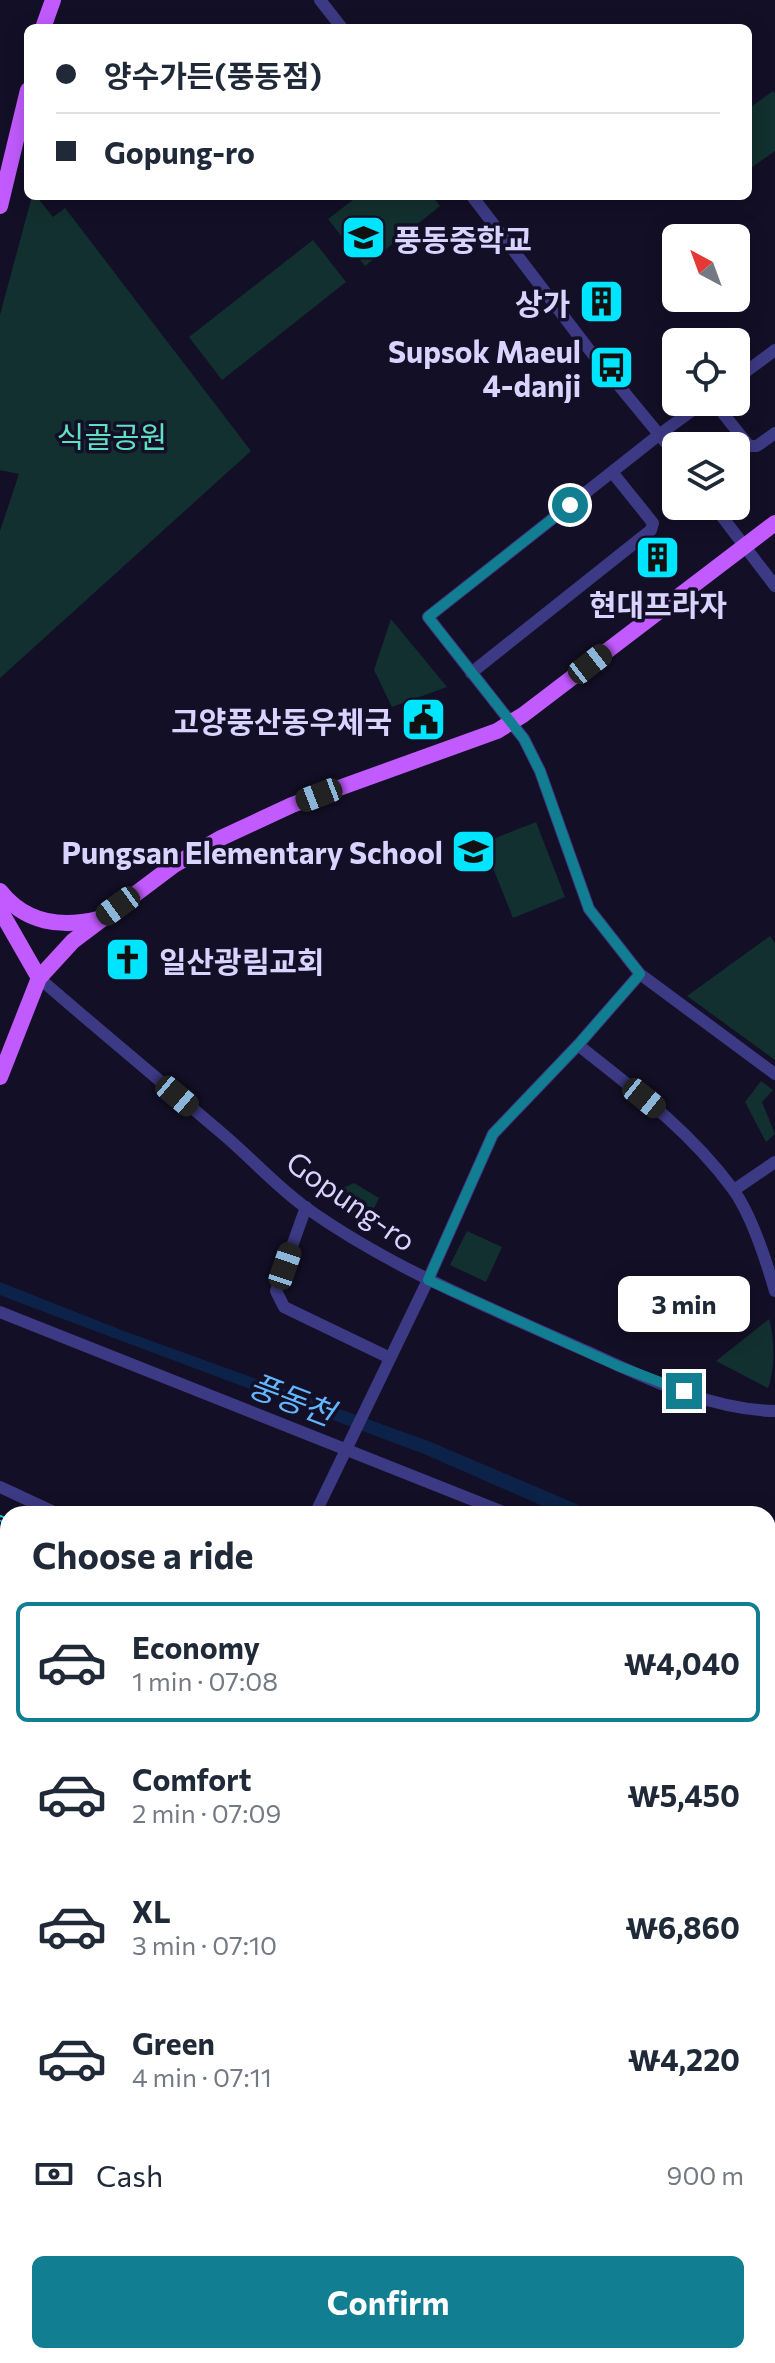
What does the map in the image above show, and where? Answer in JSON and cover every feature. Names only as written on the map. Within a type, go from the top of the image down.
[{"type":"main road","points":[[44,24],[53,0]]},
{"type":"main road","points":[[0,206],[24,107]]},
{"type":"main road","points":[[0,1077],[39,978],[73,941],[174,865],[221,838],[292,805],[478,738],[512,722],[775,523]]},
{"type":"main road","points":[[0,891],[8,901],[38,919],[70,925],[103,917]]},
{"type":"main road","points":[[0,910],[39,978]]},
{"type":"street","points":[[320,0],[339,24]]},
{"type":"street","points":[[475,200],[587,347],[662,437]]},
{"type":"street","points":[[750,369],[775,350]]},
{"type":"street","points":[[685,416],[428,617],[524,739],[540,771],[589,909],[640,974],[775,1074]]},
{"type":"street","points":[[725,416],[749,446],[757,446],[775,433]]},
{"type":"street","points":[[471,673],[651,530],[653,523],[612,472]]},
{"type":"street","points":[[724,520],[775,586]]},
{"type":"street","points":[[319,1506],[428,1280],[493,1134],[640,974]]},
{"type":"street","name":"Gopung-ro","points":[[39,978],[306,1207],[402,1267],[627,1370],[701,1398],[756,1411],[773,1409]]},
{"type":"street","points":[[578,1045],[673,1122],[734,1190],[762,1250],[775,1291]]},
{"type":"street","points":[[734,1190],[775,1162]]},
{"type":"street","points":[[306,1207],[276,1291],[284,1307],[390,1358]]},
{"type":"street","points":[[0,1312],[349,1446],[489,1506]]},
{"type":"street","points":[[0,1487],[41,1506]]},
{"type":"green space","points":[[773,91],[775,94],[775,151],[752,167],[752,106]]},
{"type":"green space","name":"식골공원","points":[[31,200],[39,200],[53,217],[65,208],[251,451],[0,678],[0,531],[19,474],[0,470],[0,315]]},
{"type":"green space","points":[[353,200],[435,200],[440,206],[365,266],[328,219]]},
{"type":"green space","points":[[313,240],[346,282],[222,380],[189,337]]},
{"type":"green space","points":[[391,619],[447,687],[392,707],[374,670]]},
{"type":"green space","points":[[536,822],[565,897],[513,918],[483,843]]},
{"type":"green space","points":[[770,936],[775,943],[775,1060],[687,996]]},
{"type":"green space","points":[[761,1081],[773,1090],[762,1102],[775,1134],[766,1142],[745,1102]]},
{"type":"green space","points":[[354,1183],[379,1198],[368,1221],[334,1201],[343,1188]]},
{"type":"green space","points":[[467,1231],[502,1247],[486,1282],[450,1265]]},
{"type":"green space","points":[[769,1319],[773,1354],[768,1388],[716,1361]]},
{"type":"water","name":"풍동천","points":[[0,1282],[124,1331],[431,1442],[581,1506],[543,1506],[424,1454],[0,1295]]},
{"type":"place","name":"풍동중학교","points":[[363,238]]},
{"type":"place","name":"상가","points":[[601,302]]},
{"type":"place","name":"Supsok Maeul 4-danji","points":[[612,367]]},
{"type":"place","name":"현대프라자","points":[[658,557]]},
{"type":"place","name":"고양풍산동우체국","points":[[423,720]]},
{"type":"place","name":"Pungsan Elementary School","points":[[474,851]]},
{"type":"place","name":"일산광림교회","points":[[128,960]]},
{"type":"route","points":[[570,505],[428,617],[524,739],[540,771],[589,909],[640,974],[493,1134],[428,1280],[618,1366],[684,1391]]}]
